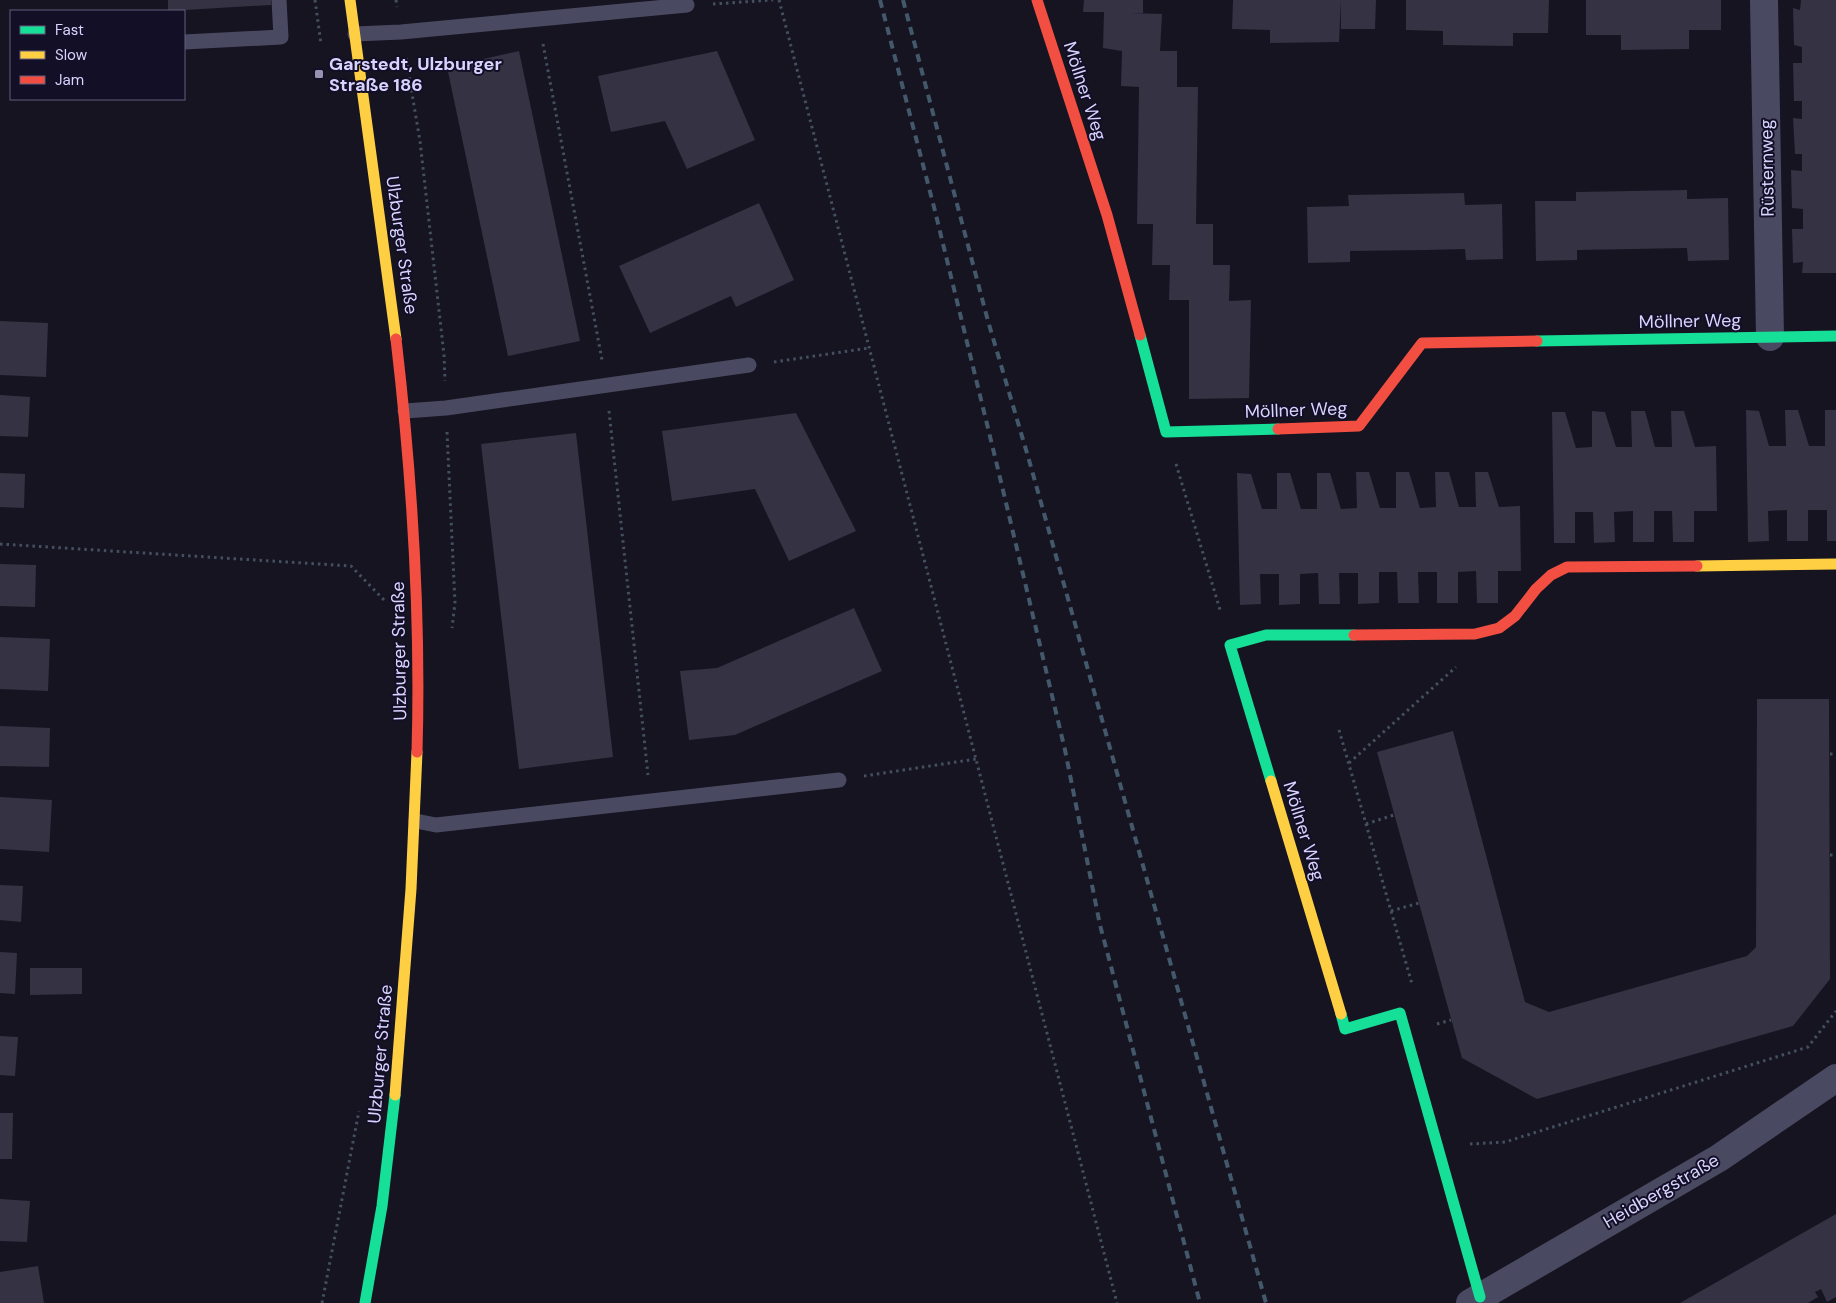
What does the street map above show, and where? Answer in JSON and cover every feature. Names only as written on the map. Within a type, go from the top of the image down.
[{"type":"street","name":"Ulzburger Straße","points":[[350,0],[383,228],[405,411],[417,602],[416,820],[397,1076],[386,1176],[365,1303]]},
{"type":"street","name":"Möllner Weg","points":[[1037,0],[1106,215],[1166,432],[1359,426],[1422,342],[1836,336]]},
{"type":"street","name":"Rüsternweg","points":[[1764,0],[1770,337]]},
{"type":"street","points":[[1230,645],[1266,635],[1476,634],[1499,628],[1515,616],[1536,589],[1551,575],[1567,567],[1836,564]]},
{"type":"street","name":"Möllner Weg","points":[[1230,645],[1345,1029]]},
{"type":"street","name":"Heidbergstraße","points":[[1345,1029],[1400,1013],[1488,1297],[1719,1158],[1836,1078]]},
{"type":"lane","points":[[185,42],[281,37],[279,0]]},
{"type":"lane","points":[[355,34],[401,32],[687,5]]},
{"type":"lane","points":[[405,411],[446,408],[749,365]]},
{"type":"lane","points":[[416,820],[436,825],[839,780]]},
{"type":"path","points":[[315,0],[323,51]]},
{"type":"path","points":[[687,5],[773,0]]},
{"type":"path","points":[[779,0],[1117,1303]]},
{"type":"path","points":[[749,365],[869,348]]},
{"type":"path","points":[[1166,432],[1230,645]]},
{"type":"path","points":[[0,544],[351,566],[387,603],[455,603]]},
{"type":"path","points":[[1349,763],[1456,666]]},
{"type":"path","points":[[1339,730],[1415,992]]},
{"type":"path","points":[[1830,754],[1836,754]]},
{"type":"path","points":[[839,780],[976,759]]},
{"type":"path","points":[[1366,824],[1394,815]]},
{"type":"path","points":[[1830,855],[1836,855]]},
{"type":"path","points":[[1391,911],[1419,903]]},
{"type":"path","points":[[1465,1136],[1470,1144],[1505,1142],[1808,1047],[1836,1011]]},
{"type":"path","points":[[322,1303],[360,1102]]},
{"type":"building","points":[[168,0],[271,0],[271,5],[168,10]]},
{"type":"building","points":[[1084,0],[1143,0],[1143,13],[1131,13],[1162,14],[1160,51],[1177,51],[1177,87],[1198,87],[1196,224],[1213,224],[1213,265],[1230,265],[1229,301],[1251,300],[1249,398],[1189,399],[1189,300],[1169,300],[1170,265],[1152,265],[1153,224],[1137,224],[1139,87],[1121,86],[1122,51],[1103,48],[1104,12],[1083,12]]},
{"type":"building","points":[[1233,0],[1341,0],[1339,42],[1270,43],[1270,30],[1232,29]]},
{"type":"building","points":[[1341,0],[1376,0],[1375,29],[1341,29]]},
{"type":"building","points":[[1406,0],[1549,0],[1548,33],[1513,33],[1513,46],[1443,45],[1443,31],[1406,30]]},
{"type":"building","points":[[1586,0],[1721,0],[1721,30],[1689,30],[1689,49],[1621,50],[1621,35],[1586,35]]},
{"type":"building","points":[[1801,0],[1836,0],[1836,273],[1802,273],[1803,262],[1793,263],[1792,229],[1803,229],[1803,209],[1792,208],[1791,170],[1802,171],[1802,154],[1795,154],[1793,118],[1802,119],[1802,101],[1794,101],[1793,63],[1802,63],[1802,47],[1794,45],[1793,8],[1800,10]]},
{"type":"building","points":[[519,51],[580,341],[508,356],[447,67]]},
{"type":"building","points":[[717,51],[755,140],[687,169],[665,121],[611,132],[598,76]]},
{"type":"building","points":[[1687,190],[1687,199],[1728,198],[1729,260],[1688,261],[1687,248],[1577,250],[1577,260],[1536,261],[1535,201],[1576,201],[1576,192]]},
{"type":"building","points":[[1464,193],[1465,205],[1502,204],[1503,259],[1466,260],[1465,249],[1350,251],[1350,262],[1308,263],[1307,207],[1349,206],[1348,195]]},
{"type":"building","points":[[759,203],[794,280],[736,307],[731,296],[650,333],[619,266]]},
{"type":"building","points":[[0,321],[48,323],[46,377],[0,375]]},
{"type":"building","points":[[0,395],[30,397],[28,437],[0,436]]},
{"type":"building","points":[[1746,410],[1759,411],[1769,446],[1786,446],[1785,410],[1798,410],[1809,446],[1825,446],[1825,410],[1836,410],[1836,541],[1827,541],[1827,510],[1808,510],[1808,541],[1787,541],[1787,510],[1768,511],[1769,541],[1748,542]]},
{"type":"building","points":[[1592,411],[1605,412],[1616,447],[1632,447],[1631,411],[1645,411],[1655,447],[1672,447],[1671,411],[1684,411],[1695,447],[1716,446],[1717,511],[1694,511],[1694,542],[1673,542],[1672,511],[1654,511],[1654,542],[1633,542],[1633,511],[1614,512],[1615,542],[1594,543],[1593,512],[1575,512],[1575,543],[1554,543],[1552,412],[1565,412],[1576,448],[1592,447]]},
{"type":"building","points":[[796,413],[856,531],[789,561],[755,489],[672,501],[662,431]]},
{"type":"building","points":[[576,433],[613,757],[519,769],[481,444]]},
{"type":"building","points":[[1356,472],[1369,472],[1380,508],[1396,508],[1396,472],[1409,472],[1420,508],[1436,507],[1435,472],[1449,472],[1459,507],[1476,507],[1475,472],[1488,472],[1499,507],[1520,506],[1521,571],[1498,571],[1498,603],[1477,603],[1476,571],[1458,572],[1458,603],[1437,603],[1437,572],[1418,572],[1419,603],[1398,603],[1397,572],[1379,572],[1379,603],[1358,604],[1358,573],[1339,573],[1340,604],[1319,604],[1318,573],[1300,574],[1300,604],[1279,605],[1279,574],[1260,574],[1261,604],[1240,605],[1237,473],[1251,474],[1262,509],[1277,509],[1277,473],[1290,473],[1301,509],[1317,509],[1317,473],[1330,473],[1341,509],[1357,508]]},
{"type":"building","points":[[0,473],[25,474],[24,508],[0,507]]},
{"type":"building","points":[[0,564],[36,565],[35,607],[0,606]]},
{"type":"building","points":[[854,608],[882,671],[735,735],[689,740],[680,671],[717,668]]},
{"type":"building","points":[[0,637],[50,639],[48,691],[0,689]]},
{"type":"building","points":[[1757,699],[1829,699],[1830,979],[1793,1026],[1537,1099],[1462,1058],[1377,752],[1453,731],[1525,1002],[1549,1012],[1747,956],[1756,947]]},
{"type":"building","points":[[0,726],[50,728],[49,767],[0,766]]},
{"type":"building","points":[[0,797],[52,800],[49,852],[0,849]]},
{"type":"building","points":[[0,885],[23,886],[21,922],[0,920]]},
{"type":"building","points":[[0,952],[17,953],[15,994],[0,993]]},
{"type":"building","points":[[30,968],[82,968],[82,994],[30,995]]},
{"type":"building","points":[[0,1036],[18,1037],[15,1076],[0,1075]]},
{"type":"building","points":[[0,1113],[13,1113],[12,1159],[0,1159]]},
{"type":"building","points":[[0,1199],[30,1201],[27,1242],[0,1241]]},
{"type":"building","points":[[1836,1214],[1836,1297],[1827,1302],[1821,1289],[1815,1292],[1818,1297],[1808,1303],[1680,1303]]},
{"type":"building","points":[[38,1266],[44,1303],[0,1303],[0,1272]]},
{"type":"railway","points":[[880,0],[934,207],[1065,750],[1100,925],[1200,1303]]},
{"type":"railway","points":[[903,0],[988,321],[1029,460],[1266,1303]]},
{"type":"traffic: fast","points":[[1140,335],[1166,432],[1278,429]]},
{"type":"traffic: fast","points":[[1537,341],[1836,336]]},
{"type":"traffic: fast","points":[[1271,781],[1230,645],[1266,635],[1354,635]]},
{"type":"traffic: fast","points":[[1341,1014],[1345,1029],[1400,1013],[1480,1297]]},
{"type":"traffic: fast","points":[[365,1303],[382,1206],[395,1095]]},
{"type":"traffic: slow","points":[[350,0],[396,339]]},
{"type":"traffic: slow","points":[[1697,566],[1836,564]]},
{"type":"traffic: slow","points":[[395,1095],[411,889],[417,752]]},
{"type":"traffic: slow","points":[[1271,781],[1341,1014]]},
{"type":"traffic: jam","points":[[1037,0],[1107,215],[1140,335]]},
{"type":"traffic: jam","points":[[396,339],[407,442],[414,545],[418,649],[417,752]]},
{"type":"traffic: jam","points":[[1278,429],[1359,426],[1422,343],[1537,341]]},
{"type":"traffic: jam","points":[[1354,635],[1475,634],[1499,628],[1515,616],[1536,589],[1551,575],[1567,567],[1697,566]]},
{"type":"place","name":"Garstedt, Ulzburger Straße 186","points":[[319,74]]}]
